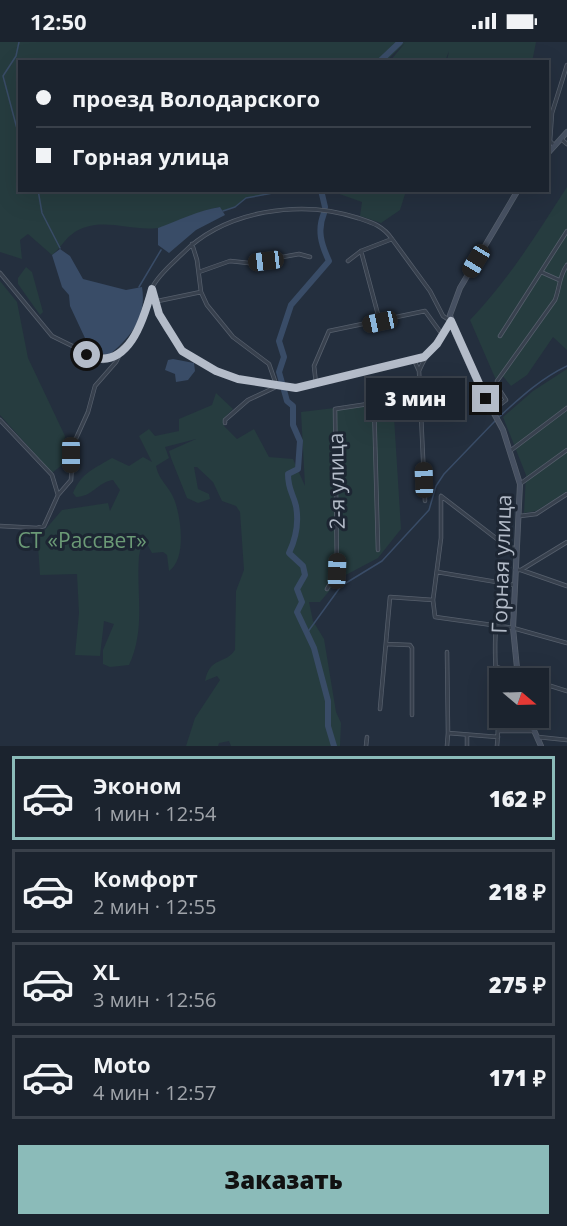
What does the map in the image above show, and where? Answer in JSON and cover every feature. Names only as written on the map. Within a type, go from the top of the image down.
[{"type":"street","points":[[555,146],[550,141],[552,113],[567,65]]},
{"type":"street","points":[[549,152],[567,132]]},
{"type":"street","points":[[561,139],[567,144]]},
{"type":"street","points":[[425,501],[419,371],[424,357],[437,344],[441,333],[451,321],[452,306],[460,288],[517,192]]},
{"type":"street","points":[[0,526],[40,528],[52,511],[57,495],[71,480],[73,445],[88,411],[95,386],[116,362],[122,349],[142,325],[152,289],[192,244],[260,213],[302,208],[341,212],[380,226],[430,291],[443,316],[451,321]]},
{"type":"street","points":[[500,336],[567,231]]},
{"type":"street","points":[[348,261],[361,251],[392,239]]},
{"type":"street","points":[[192,244],[201,292],[207,305],[233,337],[269,364],[278,385]]},
{"type":"street","points":[[361,251],[380,322]]},
{"type":"street","points":[[199,272],[230,261],[249,263],[299,254],[310,257]]},
{"type":"street","points":[[493,410],[506,400],[497,386],[497,381],[555,300],[561,285],[559,280],[567,265]]},
{"type":"street","points":[[541,272],[559,280]]},
{"type":"street","points":[[0,273],[38,322],[58,341],[103,360],[122,349]]},
{"type":"street","points":[[152,289],[153,302],[182,351],[216,371],[238,379],[289,388],[316,384],[424,357]]},
{"type":"street","points":[[153,302],[201,292]]},
{"type":"street","points":[[316,384],[314,366],[329,331],[425,311],[441,333]]},
{"type":"street","name":"Горная улица","points":[[451,321],[477,382],[496,416],[520,484],[518,570],[514,585],[513,628],[517,668]]},
{"type":"street","points":[[414,360],[419,371]]},
{"type":"street","points":[[225,423],[225,420],[248,400],[278,385]]},
{"type":"street","points":[[378,550],[374,402],[420,396]]},
{"type":"street","name":"2-я улица","points":[[327,589],[337,571],[334,412],[337,408],[374,402]]},
{"type":"street","points":[[509,449],[567,408]]},
{"type":"street","points":[[0,420],[52,476],[57,495]]},
{"type":"street","points":[[520,484],[567,450]]},
{"type":"street","points":[[520,516],[536,514],[567,494]]},
{"type":"street","points":[[517,549],[497,539],[441,496],[437,572],[433,600],[435,617],[513,628],[567,643]]},
{"type":"street","points":[[442,504],[448,500]]},
{"type":"street","points":[[518,570],[567,542]]},
{"type":"street","points":[[518,570],[567,586]]},
{"type":"street","points":[[437,572],[514,585]]},
{"type":"street","points":[[380,709],[390,597],[433,600]]},
{"type":"street","points":[[496,627],[494,654],[497,667],[497,746]]},
{"type":"street","points":[[386,644],[410,645],[412,648],[412,715]]},
{"type":"street","points":[[447,652],[447,746]]},
{"type":"street","points":[[549,685],[567,691]]},
{"type":"street","points":[[532,728],[541,746]]},
{"type":"street","points":[[498,731],[533,731]]},
{"type":"street","points":[[448,734],[498,737]]},
{"type":"street","points":[[467,736],[467,746]]},
{"type":"street","points":[[536,736],[567,740]]},
{"type":"street","points":[[366,746],[368,737]]},
{"type":"green space","points":[[0,42],[536,42],[532,60],[447,60],[449,51],[445,60],[391,60],[405,43],[387,60],[18,60],[18,192],[283,192],[246,198],[235,207],[222,211],[219,207],[211,209],[158,228],[102,225],[81,229],[66,239],[52,255],[28,234],[20,240],[22,259],[0,252]]},
{"type":"green space","points":[[567,187],[567,350],[553,337],[527,375],[511,386],[501,374],[496,380],[470,320],[510,272]]},
{"type":"green space","points":[[334,192],[405,192],[400,210],[381,223],[360,216],[362,202]]},
{"type":"green space","points":[[26,267],[32,272],[43,312],[40,315],[18,284],[18,278]]},
{"type":"green space","points":[[0,281],[17,302],[28,358],[65,436],[62,465],[52,473],[0,415]]},
{"type":"green space","points":[[567,369],[567,492],[536,511],[524,513],[526,475],[503,417],[533,391]]},
{"type":"green space","name":"СТ «Рассвет»","points":[[216,393],[233,409],[224,418],[224,426],[237,439],[254,429],[269,457],[293,459],[305,486],[301,412],[393,401],[401,529],[378,558],[340,578],[320,602],[309,602],[313,621],[324,639],[336,712],[341,723],[340,746],[231,746],[229,741],[219,743],[218,746],[186,746],[195,718],[220,680],[217,676],[205,681],[207,673],[214,664],[227,658],[235,650],[236,591],[244,570],[240,512],[236,506],[222,501],[213,482],[197,467],[194,467],[198,489],[209,494],[210,499],[198,503],[187,498],[171,458],[169,451],[196,439],[165,447],[169,458],[156,466],[159,476],[172,494],[177,506],[180,547],[175,565],[169,571],[167,555],[163,552],[152,553],[143,537],[138,570],[139,624],[129,665],[110,667],[103,664],[103,650],[114,624],[104,621],[100,656],[75,655],[79,613],[77,574],[40,575],[37,531],[44,531],[62,510],[108,503],[110,511],[120,490],[113,480],[86,495],[76,497],[73,493],[80,480],[94,468],[112,458],[129,466],[143,457],[152,462],[139,436],[149,429],[155,436],[179,431],[179,419],[212,405]]},
{"type":"water","points":[[220,207],[225,215],[196,230],[169,253],[158,245],[158,228]]},
{"type":"water","points":[[60,249],[70,256],[83,279],[126,290],[142,287],[142,308],[136,326],[109,355],[92,353],[70,306],[69,295],[62,287],[52,255]]},
{"type":"water","points":[[168,360],[194,363],[195,371],[188,380],[176,382],[175,374],[165,370]]},
{"type":"waterway","points":[[18,132],[3,76],[16,56],[19,42]]},
{"type":"waterway","points":[[381,60],[400,42]]},
{"type":"waterway","points":[[38,192],[42,213],[60,248]]},
{"type":"waterway","points":[[223,211],[235,207],[246,198],[278,192]]},
{"type":"waterway","points":[[321,192],[325,207]]},
{"type":"waterway","points":[[324,213],[321,237],[329,261],[291,305],[279,341],[284,357],[279,372],[287,401],[293,406],[293,425],[300,441],[298,469],[288,474],[297,518],[295,536],[289,553],[303,566],[305,575],[297,589],[302,602],[297,612],[314,648],[328,701],[328,726],[334,746]]},
{"type":"waterway","points":[[139,287],[161,250]]},
{"type":"waterway","points":[[499,417],[539,383],[567,366]]},
{"type":"waterway","points":[[307,633],[341,586],[382,561],[429,510],[436,486],[444,474],[495,421]]},
{"type":"route","points":[[87,355],[98,360],[108,359],[132,340],[142,325],[152,289],[153,302],[182,351],[216,371],[238,379],[289,388],[316,384],[424,357],[437,344],[441,333],[451,321],[486,399]]}]
